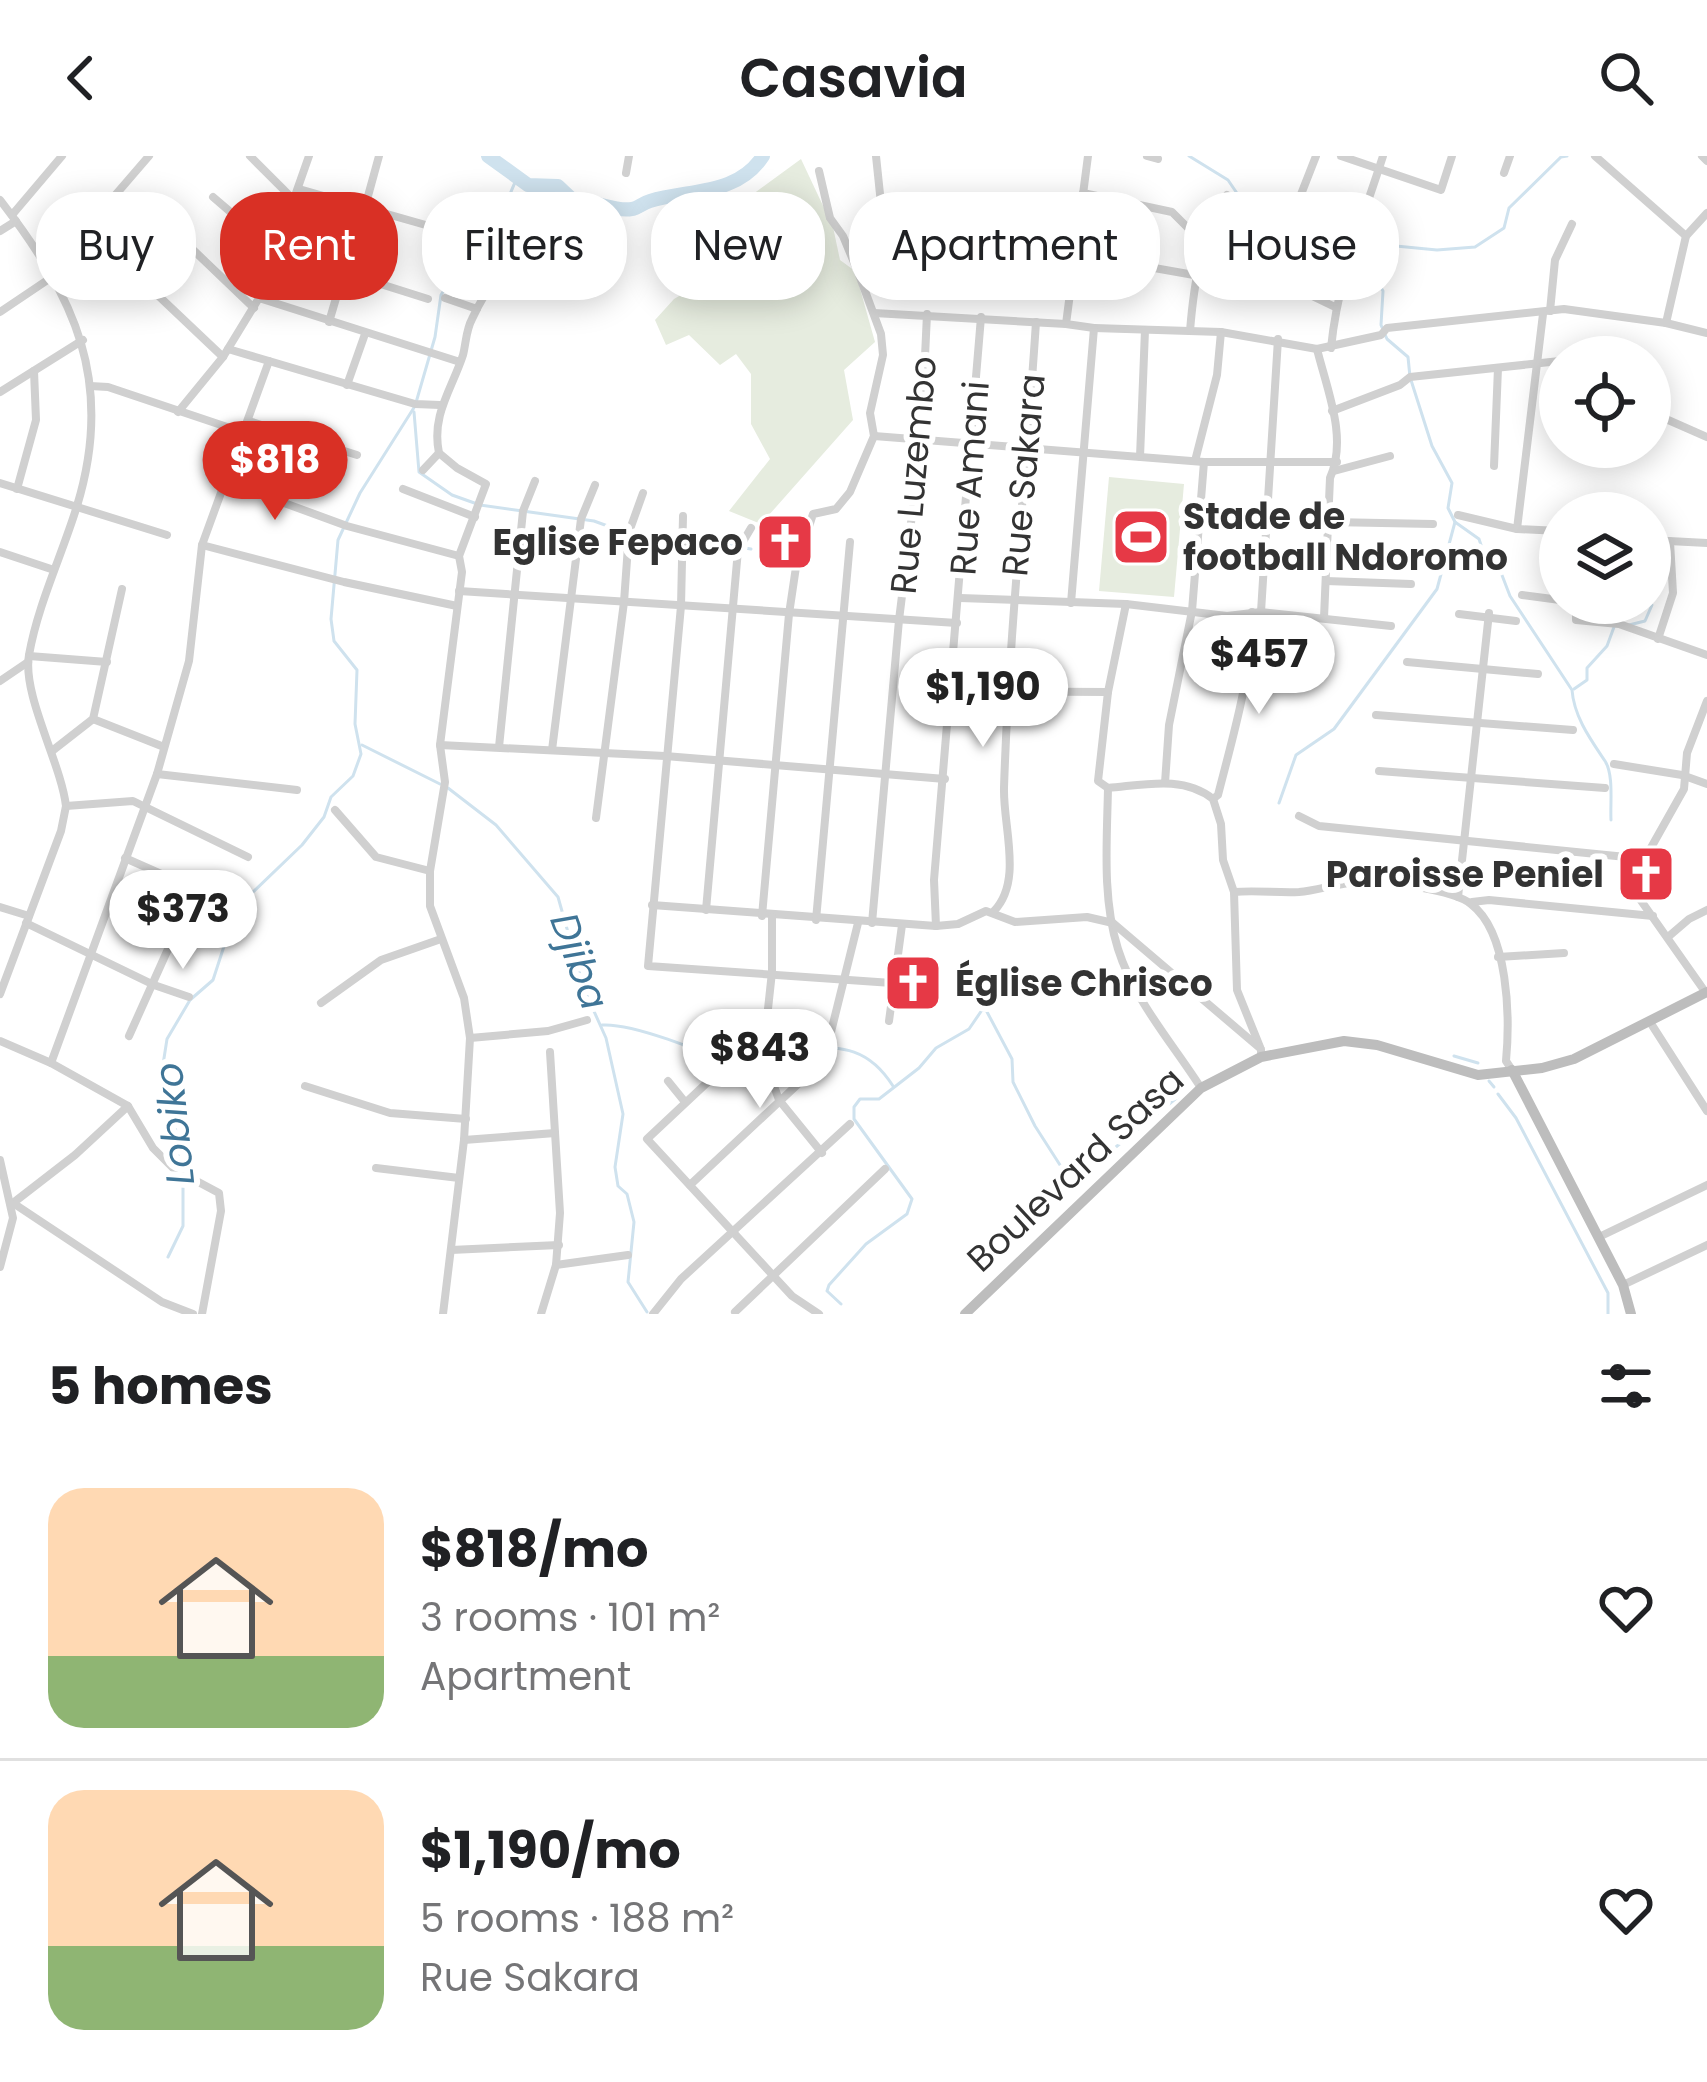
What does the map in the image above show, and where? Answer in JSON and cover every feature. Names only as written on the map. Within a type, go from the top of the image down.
[{"type":"street","points":[[0,231],[62,156]]},
{"type":"street","points":[[118,192],[148,156]]},
{"type":"street","points":[[250,156],[294,192]]},
{"type":"street","points":[[297,192],[309,156]]},
{"type":"street","points":[[369,192],[379,156]]},
{"type":"street","points":[[626,173],[629,156]]},
{"type":"street","points":[[876,156],[880,192]]},
{"type":"street","points":[[1083,192],[1088,156]]},
{"type":"street","points":[[1147,156],[1158,159]]},
{"type":"street","points":[[1302,192],[1316,156]]},
{"type":"street","points":[[1341,156],[1441,190],[1452,156]]},
{"type":"street","points":[[1331,347],[1335,307],[1352,240],[1383,156]]},
{"type":"street","points":[[1504,173],[1510,156]]},
{"type":"street","points":[[1595,156],[1686,236]]},
{"type":"street","points":[[818,172],[830,218],[849,250]]},
{"type":"street","points":[[213,197],[220,203]]},
{"type":"street","points":[[0,200],[36,251]]},
{"type":"street","points":[[1666,323],[1686,236],[1707,213]]},
{"type":"street","points":[[1517,530],[1555,260],[1572,224]]},
{"type":"street","points":[[196,252],[256,303],[460,362]]},
{"type":"street","points":[[0,312],[36,285]]},
{"type":"street","points":[[0,994],[66,806],[28,659],[92,452],[83,340],[64,300]]},
{"type":"street","points":[[166,300],[225,353],[269,361],[415,404],[440,405]]},
{"type":"street","points":[[178,412],[225,353],[257,300]]},
{"type":"street","points":[[329,322],[336,300]]},
{"type":"street","points":[[451,300],[477,309]]},
{"type":"street","points":[[423,470],[439,453],[440,405],[460,362],[469,323],[483,300]]},
{"type":"street","points":[[822,1153],[778,1100],[763,1055],[772,972],[767,916],[774,765],[796,567],[813,514],[836,509],[850,492],[874,436],[870,413],[884,355],[869,300]]},
{"type":"street","points":[[1066,324],[1069,300]]},
{"type":"street","points":[[1190,332],[1192,300]]},
{"type":"street","points":[[1321,300],[1335,307]]},
{"type":"street","points":[[874,313],[1221,332],[1317,349],[1384,331],[1564,309],[1707,333]]},
{"type":"street","name":"Rue Luzembo","points":[[872,923],[899,620],[921,442],[926,314]]},
{"type":"street","name":"Rue Amani","points":[[936,926],[934,880],[981,317]]},
{"type":"street","name":"Rue Sakara","points":[[994,911],[1006,898],[1009,862],[1003,817],[1007,692],[1036,322]]},
{"type":"street","points":[[1071,603],[1094,328]]},
{"type":"street","points":[[1140,457],[1145,330]]},
{"type":"street","points":[[1165,783],[1169,725],[1192,611],[1199,462],[1221,332]]},
{"type":"street","points":[[346,385],[364,334]]},
{"type":"street","points":[[1213,800],[1234,731],[1257,612],[1277,339]]},
{"type":"street","points":[[0,392],[83,340]]},
{"type":"street","points":[[1317,349],[1338,439],[1324,618]]},
{"type":"street","points":[[51,1063],[157,774],[189,661],[202,545],[269,361]]},
{"type":"street","points":[[1332,411],[1400,386],[1410,377],[1538,362]]},
{"type":"street","points":[[1494,466],[1498,368]]},
{"type":"street","points":[[17,489],[36,421],[34,371]]},
{"type":"street","points":[[90,386],[108,387],[245,434]]},
{"type":"street","points":[[249,421],[357,455]]},
{"type":"street","points":[[1671,421],[1707,437]]},
{"type":"street","points":[[874,436],[1199,462],[1335,467],[1390,456]]},
{"type":"street","points":[[439,453],[457,468],[486,481],[459,556],[440,745],[444,787],[430,871],[430,906],[464,998],[470,1038],[464,1140],[443,1314]]},
{"type":"street","points":[[499,747],[523,511],[535,481]]},
{"type":"street","points":[[227,482],[343,524],[459,556]]},
{"type":"street","points":[[0,483],[167,536]]},
{"type":"street","points":[[552,750],[581,519],[595,485]]},
{"type":"street","points":[[403,489],[476,517]]},
{"type":"street","points":[[596,818],[624,602],[628,532],[643,493]]},
{"type":"street","points":[[1458,515],[1517,530],[1539,531]]},
{"type":"street","points":[[683,516],[681,606],[648,966],[892,983]]},
{"type":"street","points":[[1330,522],[1433,524]]},
{"type":"street","points":[[706,910],[740,546],[752,528]]},
{"type":"street","points":[[816,920],[850,542]]},
{"type":"street","points":[[1671,542],[1707,543]]},
{"type":"street","points":[[202,545],[457,606]]},
{"type":"street","points":[[0,553],[54,570]]},
{"type":"street","points":[[1671,559],[1671,599]]},
{"type":"street","points":[[1326,581],[1411,584]]},
{"type":"street","points":[[52,751],[93,719],[122,589]]},
{"type":"street","points":[[459,591],[957,623]]},
{"type":"street","points":[[1522,595],[1539,597]]},
{"type":"street","points":[[960,598],[1126,604],[1227,616],[1257,612],[1391,626]]},
{"type":"street","points":[[1126,604],[1108,692],[1097,782],[1108,788],[1188,786],[1213,800],[1223,860],[1234,892],[1237,990],[1261,1053]]},
{"type":"street","points":[[1459,614],[1516,621]]},
{"type":"street","points":[[1458,896],[1489,615]]},
{"type":"street","points":[[1619,624],[1707,655]]},
{"type":"street","points":[[1658,639],[1663,624]]},
{"type":"street","points":[[0,680],[28,659],[107,662]]},
{"type":"street","points":[[1407,662],[1538,674]]},
{"type":"street","points":[[952,691],[1108,692]]},
{"type":"street","points":[[1706,993],[1630,885],[1684,789],[1682,775],[1707,700]]},
{"type":"street","points":[[1376,716],[1573,730]]},
{"type":"street","points":[[93,719],[165,747]]},
{"type":"street","points":[[440,745],[665,756],[945,779]]},
{"type":"street","points":[[1614,764],[1707,784]]},
{"type":"street","points":[[1379,770],[1605,788]]},
{"type":"street","points":[[157,774],[297,790]]},
{"type":"street","points":[[1108,788],[1106,867],[1117,947],[1133,986],[1201,1088]]},
{"type":"street","points":[[66,806],[133,801],[248,857]]},
{"type":"street","points":[[334,810],[376,857],[430,871]]},
{"type":"street","points":[[1299,816],[1319,826],[1646,859]]},
{"type":"street","points":[[125,858],[195,889],[129,1036]]},
{"type":"street","points":[[1234,892],[1297,892],[1363,882],[1458,896],[1470,903],[1489,924],[1508,992],[1506,1061],[1623,1285],[1631,1314]]},
{"type":"street","points":[[1470,903],[1489,900],[1653,916]]},
{"type":"street","points":[[652,905],[902,925],[958,924],[986,911],[1015,922],[1087,917],[1113,923],[1261,1053]]},
{"type":"street","points":[[0,907],[154,985],[189,997]]},
{"type":"street","points":[[1668,937],[1707,910]]},
{"type":"street","points":[[829,1040],[858,922]]},
{"type":"street","points":[[889,1021],[902,925]]},
{"type":"street","points":[[321,1003],[381,960],[441,939]]},
{"type":"street","points":[[1498,957],[1564,953]]},
{"type":"street","name":"Boulevard Sasa","points":[[964,1314],[1201,1088],[1261,1053],[1344,1041],[1377,1045],[1478,1075],[1574,1059],[1706,993]]},
{"type":"street","points":[[470,1038],[548,1030],[587,1020]]},
{"type":"street","points":[[1649,1021],[1707,1111]]},
{"type":"street","points":[[0,1041],[128,1106],[153,1148],[174,1168],[219,1193],[221,1211],[198,1314],[162,1302],[13,1203]]},
{"type":"street","points":[[541,1314],[559,1245],[550,1052]]},
{"type":"street","points":[[690,1185],[828,1056]]},
{"type":"street","points":[[711,1078],[646,1139],[792,1296],[817,1314]]},
{"type":"street","points":[[668,1082],[685,1102]]},
{"type":"street","points":[[304,1086],[390,1112],[466,1119]]},
{"type":"street","points":[[13,1203],[76,1155],[128,1106]]},
{"type":"street","points":[[653,1314],[681,1279],[850,1124]]},
{"type":"street","points":[[464,1140],[555,1132]]},
{"type":"street","points":[[0,1160],[13,1203],[0,1264]]},
{"type":"street","points":[[376,1168],[460,1178]]},
{"type":"street","points":[[735,1312],[885,1169]]},
{"type":"street","points":[[1599,1238],[1707,1185]]},
{"type":"street","points":[[451,1250],[559,1245]]},
{"type":"street","points":[[1623,1285],[1707,1245]]},
{"type":"street","points":[[556,1265],[628,1255]]},
{"type":"shaded area","points":[[801,159],[817,192],[756,192]]},
{"type":"shaded area","points":[[825,210],[840,260],[849,267],[849,300],[863,300],[875,342],[844,370],[853,420],[761,524],[729,511],[770,459],[751,424],[751,374],[736,354],[720,365],[689,335],[666,345],[655,320],[673,300],[825,300]]},
{"type":"shaded area","name":"Stade de football Ndoromo","points":[[1109,477],[1184,484],[1174,597],[1099,591]]},
{"type":"waterway","points":[[488,156],[528,185],[558,186],[575,202],[625,209],[726,185],[763,156]]},
{"type":"waterway","points":[[1189,156],[1228,180],[1236,192]]},
{"type":"waterway","points":[[1399,246],[1475,247],[1504,228],[1509,208],[1567,156]]},
{"type":"waterway","name":"Lobiko","points":[[168,1257],[183,1226],[183,1170],[162,1071],[167,1039],[190,1000],[213,980],[227,937],[251,894],[302,845],[324,817],[331,797],[353,776],[361,754],[355,724],[357,670],[334,641],[331,619],[338,540],[360,493],[415,406],[435,337],[441,295],[465,256],[485,253],[517,178]]},
{"type":"waterway","points":[[1382,300],[1381,325],[1387,339],[1408,357],[1432,446],[1452,483],[1448,508],[1455,522],[1479,539],[1487,563],[1500,570],[1510,596],[1572,690],[1580,719],[1608,767],[1611,820]]},
{"type":"waterway","points":[[414,412],[419,472],[452,495],[480,505],[594,521],[624,532]]},
{"type":"waterway","points":[[1279,803],[1296,755],[1334,729],[1437,589],[1455,522]]},
{"type":"waterway","points":[[634,533],[678,538]]},
{"type":"waterway","points":[[687,539],[751,549]]},
{"type":"waterway","points":[[1629,625],[1633,624]]},
{"type":"waterway","points":[[1574,689],[1587,680],[1587,668],[1607,646],[1614,627]]},
{"type":"waterway","name":"Djiba","points":[[362,745],[440,784]]},
{"type":"waterway","points":[[448,788],[496,825],[558,897],[584,989],[606,1038],[623,1114],[615,1167],[634,1222],[628,1282],[647,1312]]},
{"type":"waterway","points":[[841,1304],[827,1291],[829,1285],[866,1244],[907,1214],[912,1199],[854,1119],[854,1107],[860,1099],[879,1099],[936,1048],[969,1029],[982,1010],[1012,1059],[1013,1082],[1035,1126],[1060,1165],[1080,1176],[1179,1096]]},
{"type":"waterway","name":"Djiba","points":[[602,1025],[649,1033],[731,1066],[749,1045],[759,1044]]},
{"type":"waterway","name":"Djiba","points":[[769,1044],[852,1051],[880,1069],[893,1086]]},
{"type":"waterway","points":[[1454,1056],[1478,1063]]},
{"type":"waterway","points":[[1489,1081],[1494,1087]]},
{"type":"waterway","points":[[1498,1094],[1516,1118],[1608,1293],[1608,1314]]},
{"type":"place","name":"Stade de football Ndoromo","points":[[1141,537]]},
{"type":"place","name":"Eglise Fepaco","points":[[785,542]]},
{"type":"place","name":"Paroisse Peniel","points":[[1646,874]]},
{"type":"place","name":"Église Chrisco","points":[[913,983]]}]
